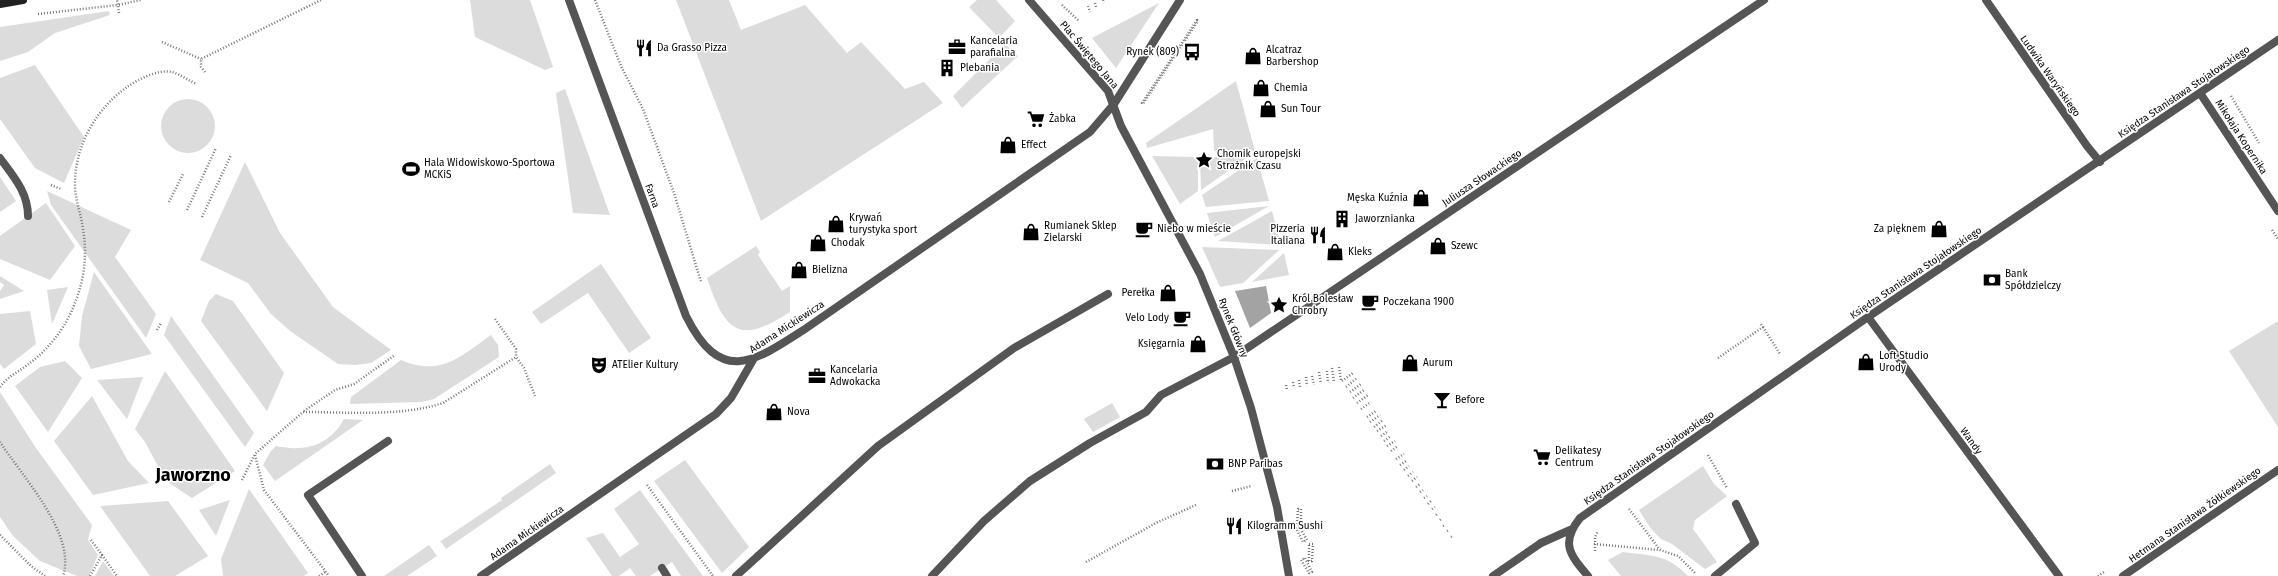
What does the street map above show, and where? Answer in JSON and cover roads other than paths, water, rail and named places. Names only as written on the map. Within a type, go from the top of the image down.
[{"type":"street","points":[[0,4],[23,0]]},
{"type":"street","name":"Farna","points":[[569,0],[683,309],[695,333],[701,342],[716,355],[738,361],[753,360]]},
{"type":"street","name":"Plac Świętego Jana","points":[[1029,0],[1108,91],[1114,104]]},
{"type":"street","name":"Plac Świętego Jana","points":[[1114,104],[1181,0]]},
{"type":"street","name":"Juliusza Słowackiego","points":[[932,576],[984,521],[1030,481],[1090,443],[1146,412],[1161,395],[1234,357],[1764,0]]},
{"type":"street","name":"Ludwika Waryńskiego","points":[[1986,0],[2086,146],[2100,162]]},
{"type":"street","name":"Księdza Stanisława Stojałowskiego","points":[[1570,530],[1580,518],[1868,317],[2100,162],[2278,40]]},
{"type":"street","name":"Mikołaja Kopernika","points":[[2200,93],[2278,211]]},
{"type":"street","name":"Adama Mickiewicza","points":[[482,576],[636,470],[721,409],[744,378],[753,360],[805,329],[1078,141],[1097,125],[1114,104]]},
{"type":"street","name":"Rynek Główny","points":[[1114,104],[1121,126],[1200,274],[1234,357],[1265,455],[1282,533],[1288,576]]},
{"type":"street","points":[[0,158],[21,188],[28,207],[28,216]]},
{"type":"street","points":[[736,576],[878,446],[1014,348],[1108,294]]},
{"type":"street","name":"Wandy","points":[[1868,317],[2059,576]]},
{"type":"street","points":[[362,576],[308,495],[388,441]]},
{"type":"street","name":"Hetmana Stanisława Żółkiewskiego","points":[[2123,576],[2278,470]]},
{"type":"street","points":[[1715,576],[1755,543],[1736,504]]},
{"type":"street","points":[[1493,576],[1541,543],[1570,530],[1569,544],[1574,559],[1588,576]]},
{"type":"street","points":[[662,568],[667,576]]},
{"type":"place","name":"Kancelaria parafialna","points":[[957,47]]},
{"type":"place","name":"Da Grasso Pizza","points":[[644,48]]},
{"type":"place","name":"Rynek (809)","points":[[1192,52]]},
{"type":"place","name":"Alcatraz Barbershop","points":[[1253,56]]},
{"type":"place","name":"Plebania","points":[[947,68]]},
{"type":"place","name":"Chemia","points":[[1261,88]]},
{"type":"place","name":"Sun Tour","points":[[1268,109]]},
{"type":"place","name":"Żabka","points":[[1036,119]]},
{"type":"place","name":"Effect","points":[[1008,145]]},
{"type":"place","name":"Chomik europejski Strażnik Czasu","points":[[1204,160]]},
{"type":"place","name":"Hala Widowiskowo-Sportowa MCKiS","points":[[411,169]]},
{"type":"place","name":"Męska Kuźnia","points":[[1421,198]]},
{"type":"place","name":"Jaworznianka","points":[[1342,219]]},
{"type":"place","name":"Krywań turystyka sport","points":[[836,224]]},
{"type":"place","name":"Niebo w mieście","points":[[1144,229]]},
{"type":"place","name":"Za pięknem","points":[[1939,229]]},
{"type":"place","name":"Rumianek Sklep Zielarski","points":[[1031,232]]},
{"type":"place","name":"Pizzeria Italiana","points":[[1318,235]]},
{"type":"place","name":"Chodak","points":[[818,243]]},
{"type":"place","name":"Szewc","points":[[1438,246]]},
{"type":"place","name":"Kleks","points":[[1335,252]]},
{"type":"place","name":"Bielizna","points":[[799,270]]},
{"type":"place","name":"Bank Spółdzielczy","points":[[1992,280]]},
{"type":"place","name":"Perełka","points":[[1168,293]]},
{"type":"place","name":"Poczekana 1900","points":[[1370,302]]},
{"type":"place","name":"Król Bolesław Chrobry","points":[[1279,305]]},
{"type":"place","name":"Velo Lody","points":[[1182,318]]},
{"type":"place","name":"Księgarnia","points":[[1198,344]]},
{"type":"place","name":"Loft Studio Urody","points":[[1866,362]]},
{"type":"place","name":"Aurum","points":[[1410,363]]},
{"type":"place","name":"ATElier Kultury","points":[[599,365]]},
{"type":"place","name":"Kancelaria Adwokacka","points":[[817,376]]},
{"type":"place","name":"Before","points":[[1442,400]]},
{"type":"place","name":"Nova","points":[[774,412]]},
{"type":"place","name":"Delikatesy Centrum","points":[[1542,457]]},
{"type":"place","name":"BNP Paribas","points":[[1215,464]]},
{"type":"place","name":"Kilogramm Sushi","points":[[1234,526]]},
{"type":"district","name":"Jaworzno","points":[[193,475]]}]
